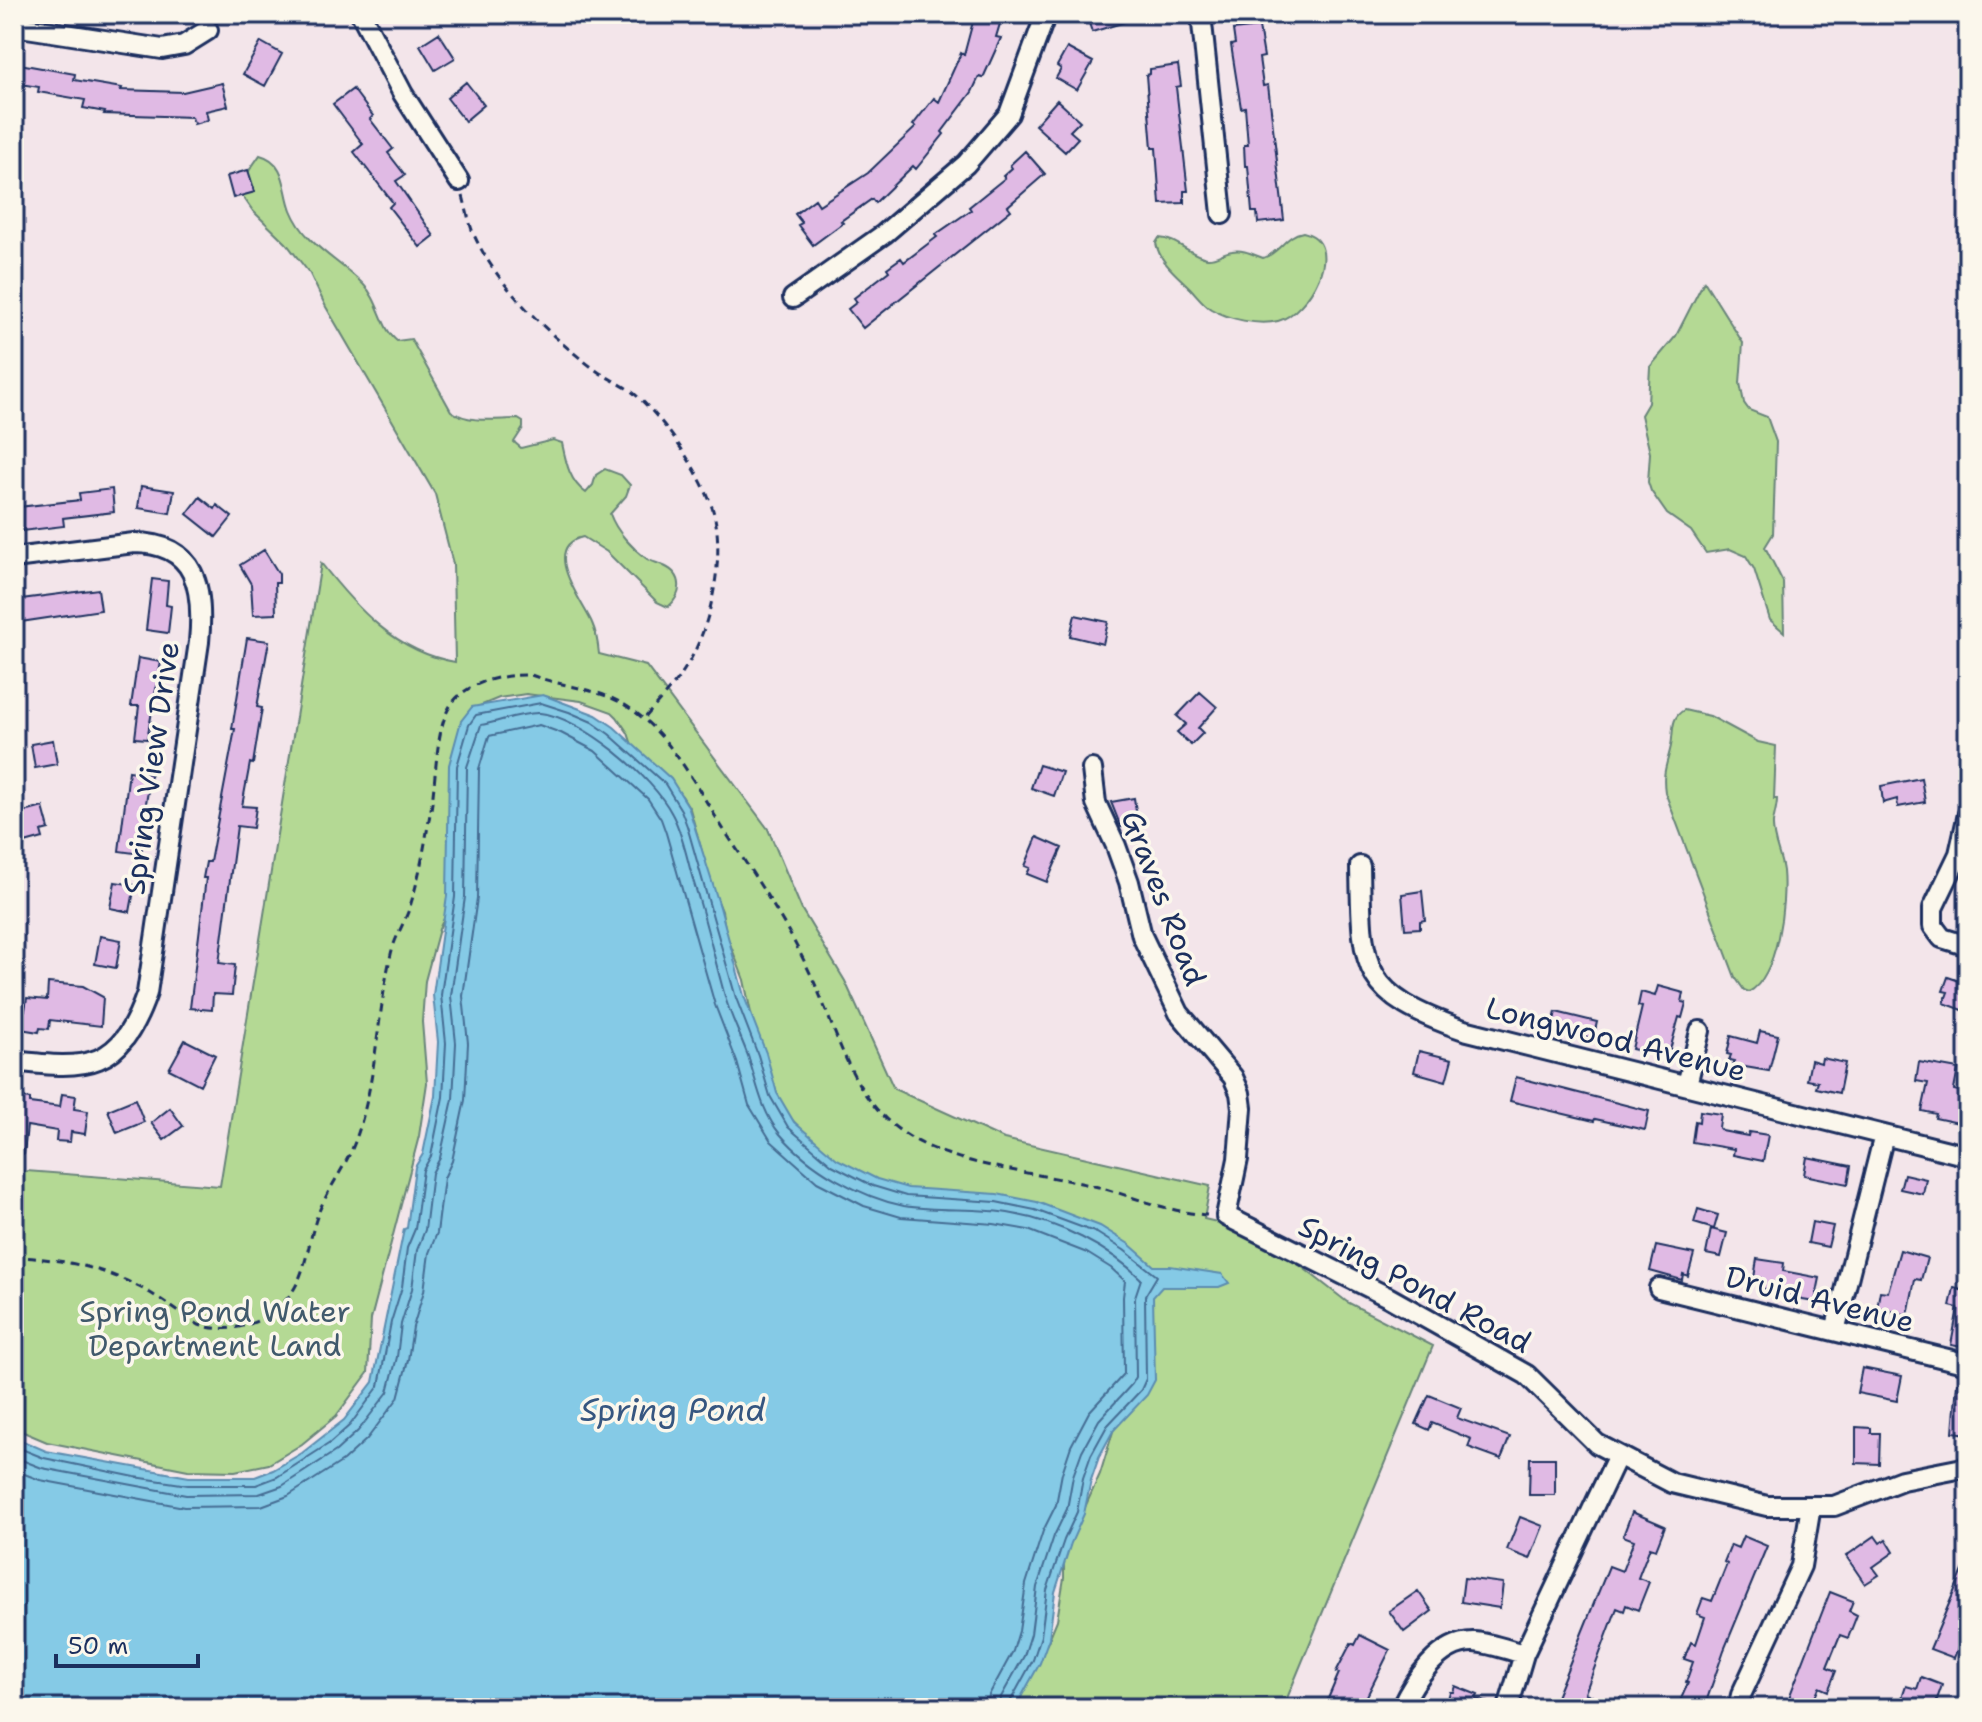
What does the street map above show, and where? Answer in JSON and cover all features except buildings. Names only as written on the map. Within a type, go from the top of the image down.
[{"type":"street","points":[[361,14],[403,94],[459,181]]},
{"type":"street","points":[[793,298],[884,234],[966,164],[1009,114],[1046,14]]},
{"type":"street","points":[[1201,14],[1222,214]]},
{"type":"street","points":[[14,26],[162,49],[184,45],[208,30]]},
{"type":"street","name":"Spring View Drive","points":[[14,558],[153,543],[183,559],[198,585],[201,605],[199,642],[147,993],[139,1016],[118,1048],[102,1058],[85,1064],[56,1066],[14,1061]]},
{"type":"street","name":"Graves Road","points":[[1092,769],[1096,803],[1129,882],[1142,936],[1179,1013],[1233,1077],[1240,1093],[1242,1108],[1238,1159],[1226,1216]]},
{"type":"street","points":[[1968,814],[1959,854],[1933,908],[1933,926],[1942,938],[1968,946]]},
{"type":"street","name":"Longwood Avenue","points":[[1360,866],[1361,914],[1367,962],[1388,993],[1427,1017],[1464,1030],[1968,1156]]},
{"type":"street","points":[[1687,1085],[1700,1031]]},
{"type":"street","points":[[1835,1331],[1884,1135]]},
{"type":"street","name":"Spring Pond Road","points":[[1226,1216],[1388,1297],[1527,1375],[1597,1444],[1672,1483],[1767,1506],[1834,1506],[1902,1480],[1968,1467]]},
{"type":"street","name":"Druid Avenue","points":[[1659,1288],[1968,1364]]},
{"type":"street","points":[[1508,1708],[1524,1654],[1618,1455]]},
{"type":"street","points":[[1738,1708],[1741,1695],[1801,1566],[1811,1506]]},
{"type":"street","points":[[1401,1708],[1426,1668],[1459,1644],[1475,1642],[1524,1654]]},
{"type":"path","points":[[459,181],[473,234],[501,277],[522,303],[568,348],[649,407],[710,499],[715,516],[718,555],[704,628],[687,666],[644,719]]},
{"type":"path","points":[[14,1257],[43,1258],[91,1267],[139,1287],[209,1329],[244,1327],[275,1309],[294,1289],[324,1200],[357,1138],[371,1083],[391,952],[412,900],[434,796],[441,729],[453,701],[487,682],[531,675],[616,700],[644,719],[680,759],[755,875],[818,991],[857,1081],[885,1118],[917,1141],[977,1162],[1099,1188],[1171,1211],[1226,1216]]},
{"type":"green space","name":"Spring Pond Water Department Land","points":[[260,155],[280,170],[291,210],[305,233],[369,291],[387,329],[397,341],[411,339],[451,411],[474,419],[518,419],[523,422],[523,428],[514,442],[521,448],[553,440],[562,443],[572,477],[586,493],[596,475],[605,469],[621,475],[630,485],[626,496],[610,514],[616,527],[641,555],[675,574],[679,591],[668,607],[657,602],[607,552],[583,537],[570,543],[564,564],[594,627],[599,654],[646,666],[768,829],[802,910],[845,981],[894,1089],[1004,1139],[1210,1186],[1204,1219],[1256,1231],[1347,1302],[1433,1346],[1283,1708],[1017,1708],[1036,1658],[1047,1644],[1057,1620],[1064,1578],[1064,1554],[1100,1474],[1115,1425],[866,1198],[783,1110],[759,1051],[744,980],[726,933],[690,809],[682,796],[634,751],[628,733],[612,712],[581,701],[526,694],[499,698],[477,707],[452,840],[447,912],[439,929],[425,981],[422,1022],[427,1083],[419,1136],[371,1319],[368,1373],[336,1416],[302,1444],[269,1464],[235,1471],[188,1470],[47,1442],[14,1428],[14,1170],[220,1186],[321,563],[348,596],[379,626],[414,649],[455,662],[453,564],[435,494],[310,274],[286,243],[253,211],[237,188]]},
{"type":"green space","points":[[1303,232],[1316,239],[1323,250],[1319,278],[1301,306],[1289,316],[1261,323],[1243,321],[1211,309],[1169,267],[1156,243],[1159,238],[1166,239],[1207,258],[1236,251],[1263,258]]},
{"type":"green space","points":[[1704,281],[1743,343],[1740,383],[1744,403],[1749,410],[1767,417],[1776,442],[1773,534],[1765,547],[1783,582],[1784,632],[1770,620],[1754,569],[1746,556],[1730,549],[1706,553],[1691,531],[1667,514],[1648,482],[1650,453],[1641,415],[1648,403],[1650,367],[1676,336]]},
{"type":"green space","points":[[1684,710],[1710,716],[1758,742],[1776,746],[1774,799],[1777,799],[1773,829],[1783,871],[1783,901],[1773,955],[1767,971],[1749,992],[1735,977],[1665,792],[1673,725]]},
{"type":"water","name":"Spring Pond","points":[[543,695],[596,715],[614,727],[671,779],[688,806],[744,996],[766,1053],[777,1093],[794,1122],[837,1159],[877,1179],[908,1188],[997,1194],[1037,1202],[1100,1226],[1129,1244],[1154,1266],[1222,1274],[1229,1283],[1219,1287],[1162,1287],[1153,1297],[1155,1380],[1147,1395],[1113,1431],[1099,1457],[1084,1514],[1055,1592],[1049,1638],[1040,1663],[1015,1708],[14,1708],[14,1437],[46,1451],[189,1477],[255,1477],[302,1453],[344,1420],[373,1382],[404,1229],[407,1228],[415,1167],[423,1154],[435,1096],[438,1042],[433,995],[447,896],[449,765],[461,721],[472,707]]}]
